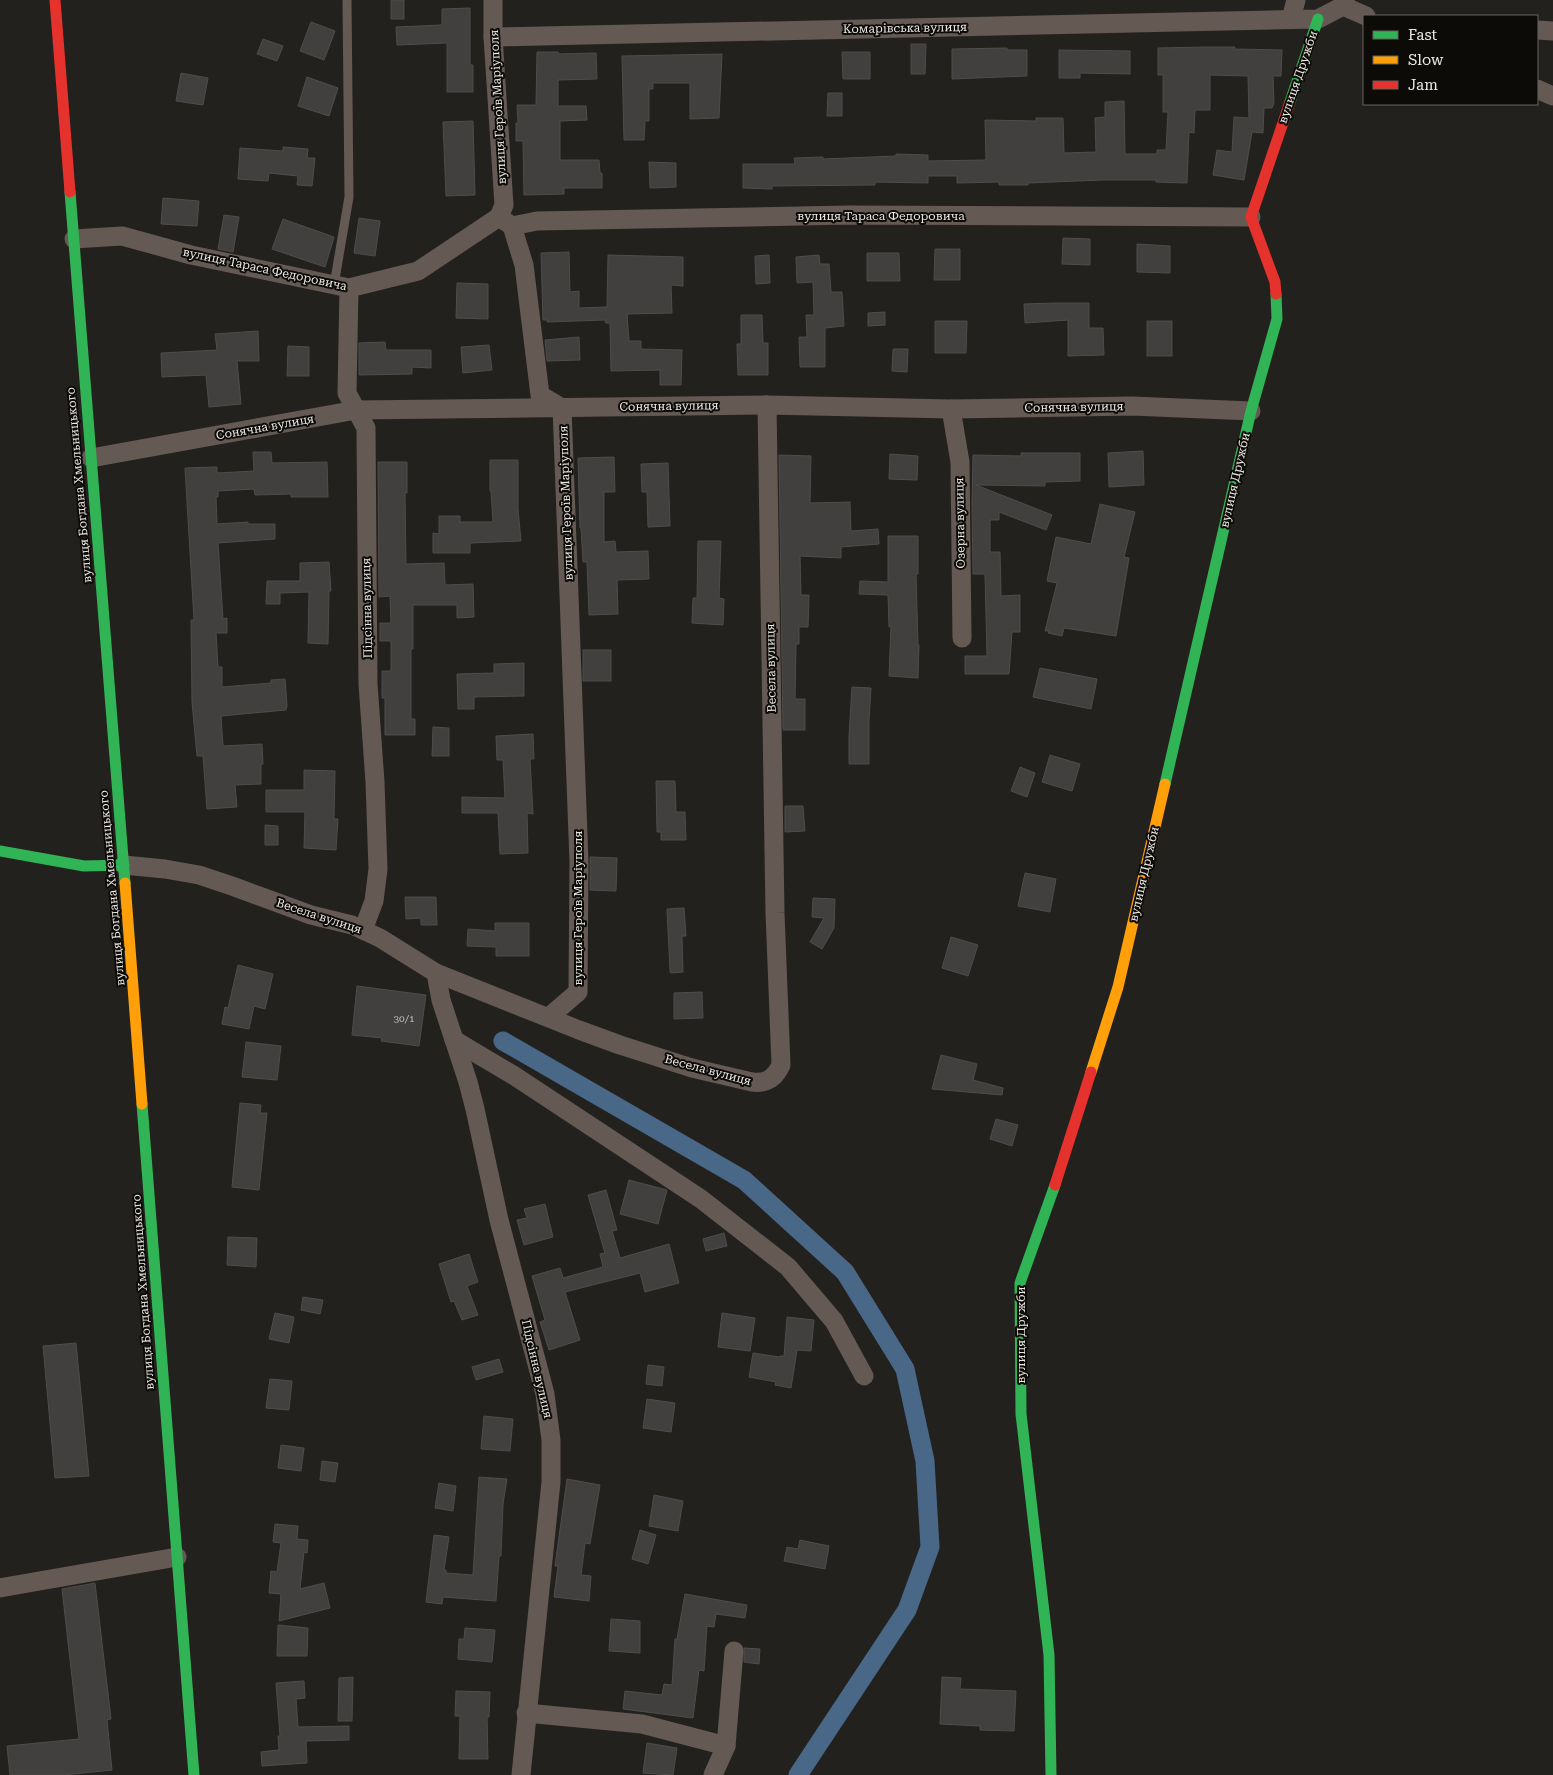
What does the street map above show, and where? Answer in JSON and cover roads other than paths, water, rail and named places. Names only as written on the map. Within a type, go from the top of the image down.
[{"type":"street","name":"вулиця Богдана Хмельницького","points":[[55,0],[194,1775]]},
{"type":"street","name":"вулиця Героїв Маріуполя","points":[[493,0],[493,37],[505,221],[524,265],[540,395],[562,408],[579,862],[578,992],[550,1017]]},
{"type":"street","points":[[1290,19],[1296,0]]},
{"type":"street","points":[[1344,3],[1364,15]]},
{"type":"street","name":"вулиця Дружби","points":[[1051,1775],[1049,1655],[1021,1414],[1020,1283],[1054,1188],[1118,987],[1251,411],[1278,320],[1275,282],[1251,217],[1318,18],[1344,3]]},
{"type":"street","name":"Комарівська вулиця","points":[[493,37],[1318,18]]},
{"type":"street","points":[[1538,30],[1553,30]]},
{"type":"street","points":[[1538,89],[1553,96]]},
{"type":"street","name":"вулиця Тараса Федоровича","points":[[74,239],[122,236],[191,255],[341,287],[418,271],[505,221],[849,215],[1251,217]]},
{"type":"street","name":"Підсінна вулиця","points":[[341,287],[347,393],[366,428],[368,684],[378,840],[378,870],[376,890],[364,930]]},
{"type":"street","name":"Сонячна вулиця","points":[[91,458],[356,410],[767,405],[951,409],[1132,406],[1251,411]]},
{"type":"street","name":"Весела вулиця","points":[[124,865],[165,869],[198,875],[311,915],[342,922],[364,930],[436,972],[620,1045],[692,1068],[752,1082],[767,1081],[773,1077],[781,1065],[775,913],[767,405]]},
{"type":"street","name":"Озерна вулиця","points":[[951,409],[960,462],[962,638]]},
{"type":"street","points":[[0,851],[84,866],[124,865]]},
{"type":"street","name":"Підсінна вулиця","points":[[436,972],[441,1000],[475,1108],[499,1220],[539,1369],[552,1440],[551,1482],[521,1775]]},
{"type":"street","points":[[454,1040],[512,1075],[701,1199],[788,1267],[834,1321],[864,1376]]},
{"type":"street","points":[[0,1588],[177,1557]]},
{"type":"street","points":[[713,1775],[726,1746],[734,1652]]},
{"type":"street","points":[[526,1712],[642,1724],[726,1746]]},
{"type":"lane","points":[[341,287],[349,197],[347,0]]},
{"type":"waterway","points":[[503,1041],[744,1180],[845,1272],[905,1369],[925,1461],[930,1547],[907,1610],[798,1775]]}]
